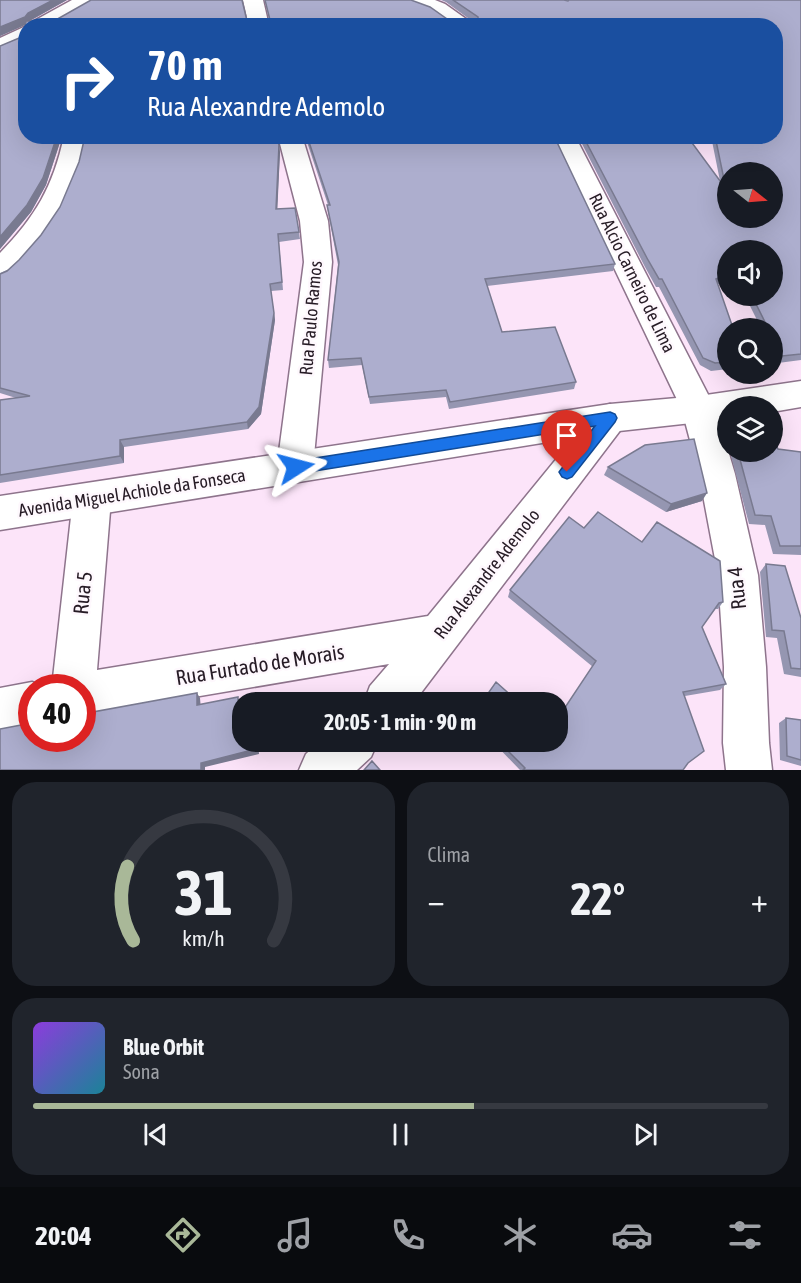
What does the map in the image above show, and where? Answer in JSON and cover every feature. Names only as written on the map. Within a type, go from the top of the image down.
[{"type":"street","points":[[253,0],[257,18]]},
{"type":"street","points":[[417,0],[438,8],[453,18]]},
{"type":"street","points":[[61,18],[93,6]]},
{"type":"street","points":[[0,46],[18,36]]},
{"type":"street","points":[[0,271],[29,240],[59,198],[72,166],[75,144]]},
{"type":"street","name":"Rua Paulo Ramos","points":[[292,144],[314,221],[318,262],[296,467]]},
{"type":"street","name":"Rua Alcio Carneiro de Lima","points":[[566,144],[600,207],[717,406]]},
{"type":"street","name":"Avenida Miguel Achiole da Fonseca","points":[[783,397],[801,394]]},
{"type":"street","name":"Avenida Miguel Achiole da Fonseca","points":[[0,513],[610,418],[717,408]]},
{"type":"street","points":[[783,412],[801,414]]},
{"type":"street","name":"Rua Alexandre Ademolo","points":[[394,692],[610,418]]},
{"type":"street","name":"Rua 4","points":[[717,462],[717,474],[738,575],[745,667],[746,743],[749,770]]},
{"type":"street","name":"Rua 5","points":[[75,674],[92,499]]},
{"type":"street","name":"Rua Furtado de Morais","points":[[96,692],[438,636]]},
{"type":"street","points":[[0,710],[18,707]]},
{"type":"street","points":[[322,770],[342,752]]},
{"type":"building","points":[[0,0],[53,0],[28,13],[25,17],[0,27]]},
{"type":"building","points":[[91,0],[242,0],[246,18],[59,18]]},
{"type":"building","points":[[265,0],[411,0],[430,7],[446,18],[270,18]]},
{"type":"building","points":[[453,0],[801,0],[801,354],[783,356],[783,318],[763,318],[757,306],[783,306],[783,240],[717,240],[717,306],[725,306],[730,318],[717,318],[717,363],[703,358],[587,144],[693,144],[717,177],[717,228],[783,228],[783,162],[720,162],[717,144],[783,144],[783,18],[478,18]]},
{"type":"building","points":[[18,38],[18,144],[54,144],[43,178],[27,205],[0,237],[0,46]]},
{"type":"building","points":[[83,144],[279,144],[276,209],[295,208],[299,232],[278,234],[282,282],[270,284],[274,313],[259,407],[247,422],[120,440],[120,456],[0,475],[0,400],[30,396],[0,388],[0,274],[19,260],[41,235],[60,207],[79,162]]},
{"type":"building","points":[[310,144],[558,144],[615,264],[485,279],[502,332],[555,327],[576,382],[450,402],[446,390],[369,397],[361,358],[328,360],[339,262],[327,205],[330,205]]},
{"type":"building","points":[[694,439],[707,493],[671,504],[608,467],[645,445]]},
{"type":"building","points":[[783,450],[801,452],[801,546],[780,546],[771,516],[755,515],[741,462],[783,462]]},
{"type":"building","points":[[598,512],[642,542],[657,522],[720,561],[723,602],[719,603],[702,627],[726,684],[683,692],[704,751],[688,763],[683,770],[523,770],[525,768],[509,752],[568,752],[568,703],[596,661],[510,590],[569,517],[584,528]]},
{"type":"building","points":[[766,564],[785,566],[801,618],[801,669],[791,668],[784,631],[772,630]]},
{"type":"building","points":[[496,682],[507,692],[489,692]]},
{"type":"building","points":[[197,693],[197,705],[232,698],[232,752],[244,752],[201,763],[201,770],[0,770],[0,729],[18,726],[18,752],[96,752],[96,711]]},
{"type":"building","points":[[786,718],[801,720],[801,760],[787,756]]},
{"type":"building","points":[[372,761],[380,770],[364,770]]},
{"type":"route","points":[[296,467],[610,418],[567,472]]}]
